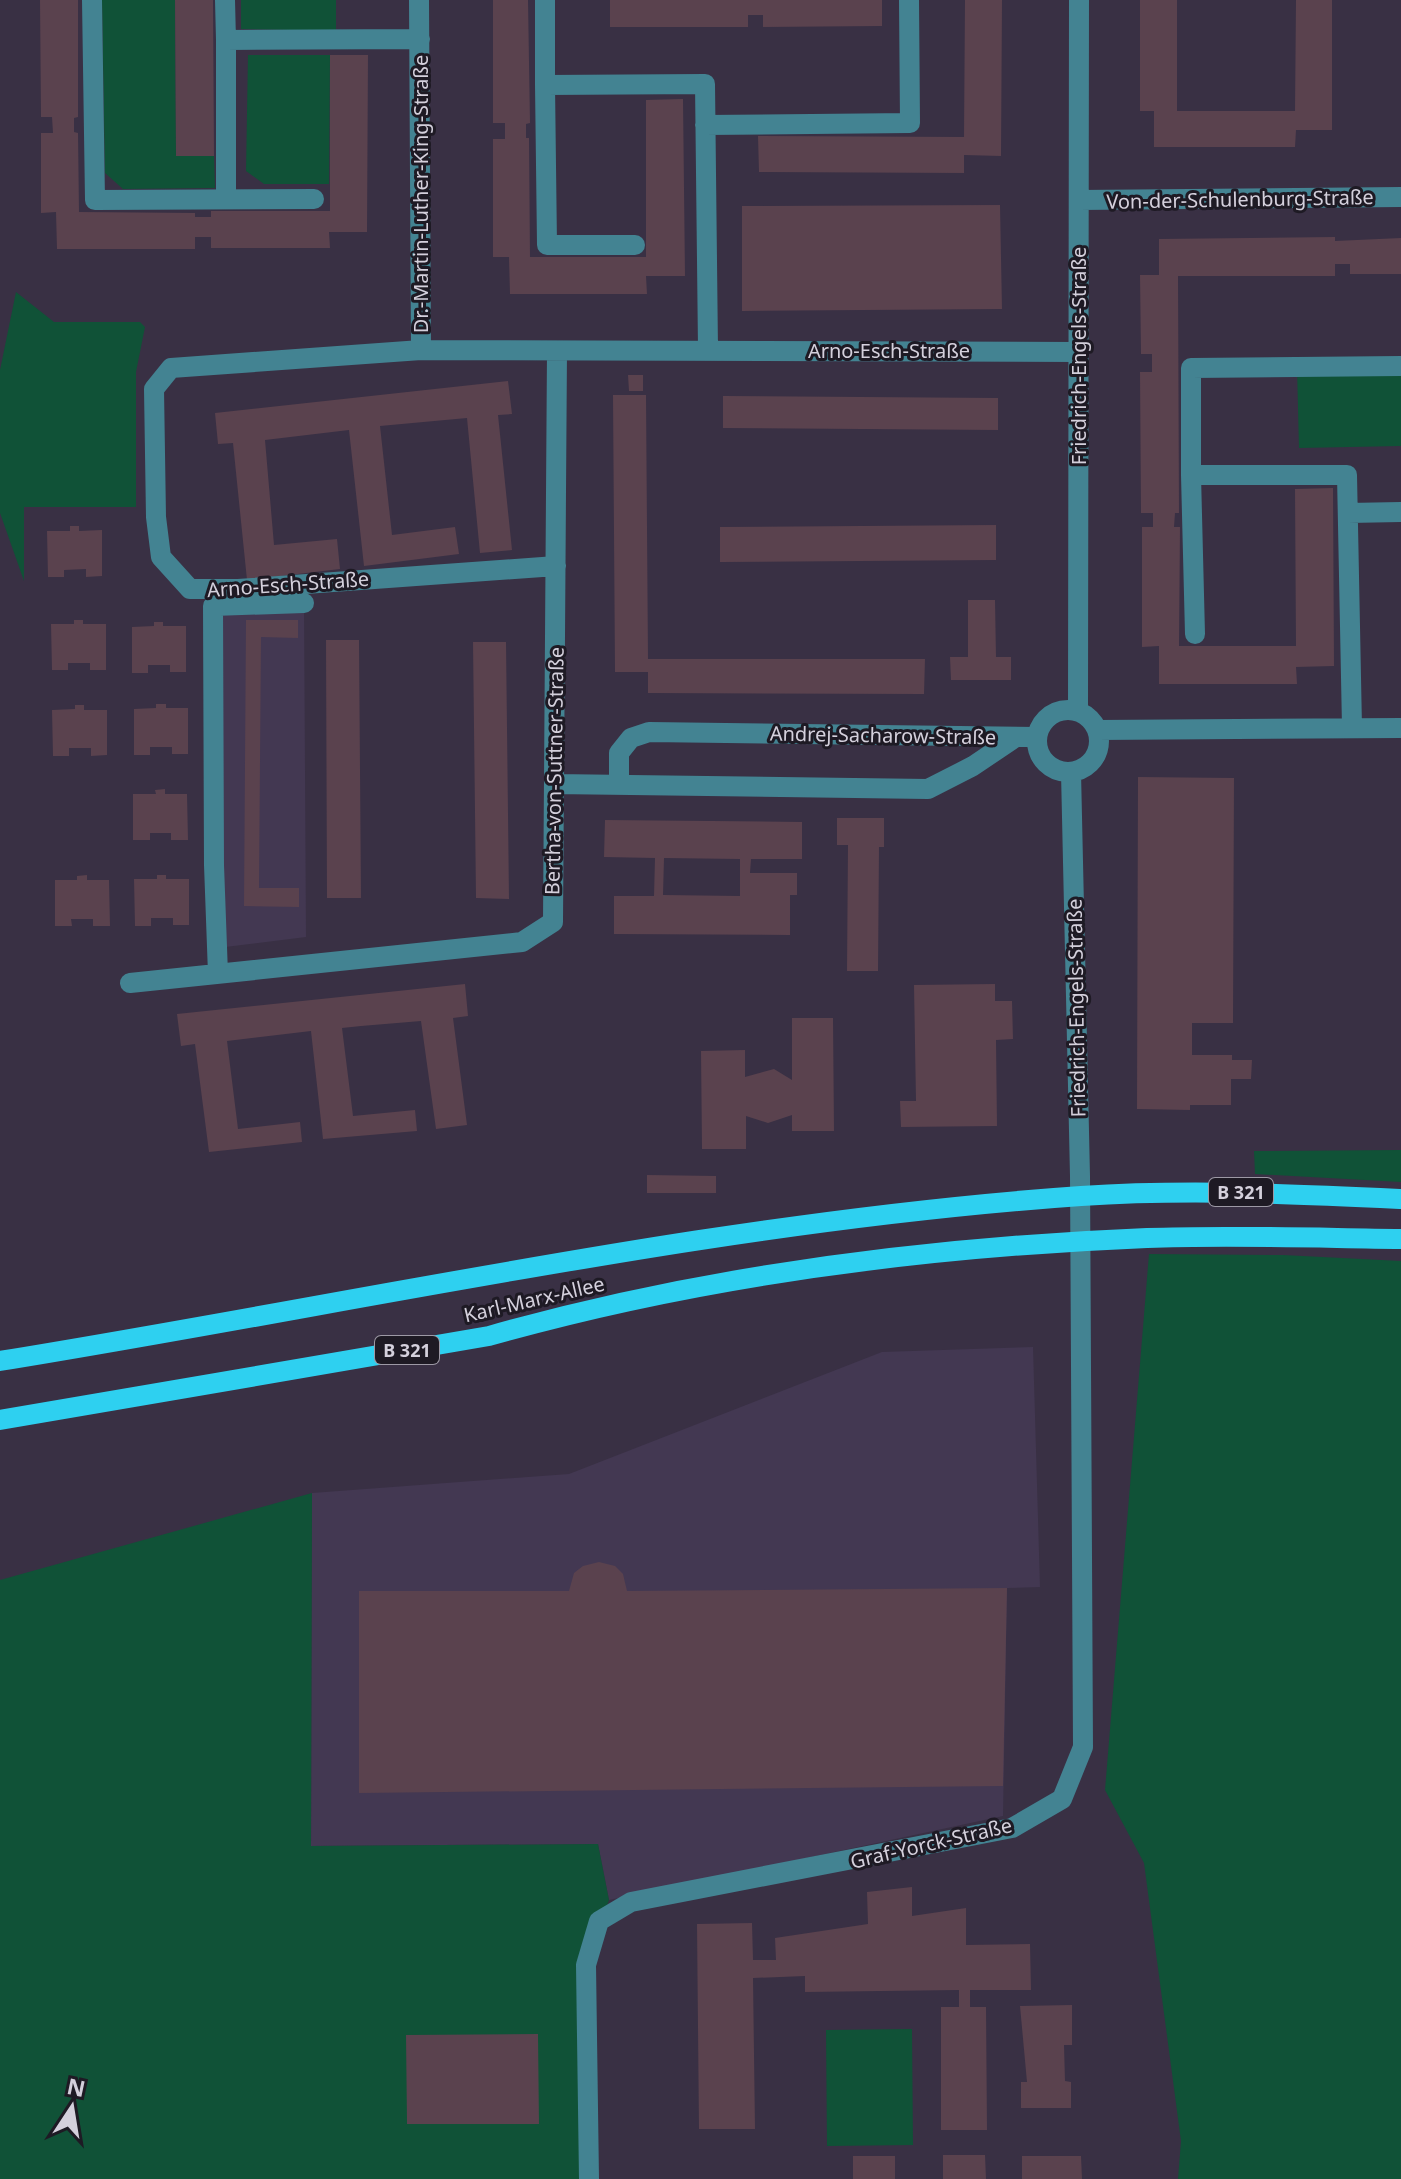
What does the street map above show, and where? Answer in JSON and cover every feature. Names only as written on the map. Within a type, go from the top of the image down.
[{"type":"main road","name":"B 321","points":[[1080,1196],[1257,1192],[1401,1199]]},
{"type":"main road","name":"Karl-Marx-Allee","points":[[0,1361],[809,1224],[1080,1196]]},
{"type":"main road","name":"B 321","points":[[1081,1241],[1236,1237],[1401,1239]]},
{"type":"main road","name":"Karl-Marx-Allee","points":[[0,1420],[489,1336],[567,1314],[811,1267],[1081,1241]]},
{"type":"street","points":[[92,0],[95,200],[314,199]]},
{"type":"street","points":[[225,0],[226,199]]},
{"type":"street","name":"Dr.-Martin-Luther-King-Straße","points":[[419,0],[421,350]]},
{"type":"street","points":[[545,0],[547,245],[635,245]]},
{"type":"street","points":[[705,125],[910,123],[909,0]]},
{"type":"street","name":"Friedrich-Engels-Straße","points":[[1078,711],[1079,0]]},
{"type":"street","name":"Dr.-Martin-Luther-King-Straße","points":[[226,40],[420,39]]},
{"type":"street","points":[[545,85],[705,84],[708,349]]},
{"type":"street","name":"Von-der-Schulenburg-Straße","points":[[1079,200],[1401,197]]},
{"type":"street","name":"Arno-Esch-Straße","points":[[556,566],[238,589],[190,589],[161,557],[156,517],[154,389],[171,368],[421,350],[1077,352]]},
{"type":"street","points":[[556,566],[557,351]]},
{"type":"street","points":[[1195,634],[1191,368],[1401,366]]},
{"type":"street","points":[[1191,475],[1347,475],[1352,727]]},
{"type":"street","points":[[1348,513],[1401,512]]},
{"type":"street","name":"Bertha-von-Suttner-Straße","points":[[130,983],[522,942],[553,922],[556,566]]},
{"type":"street","points":[[218,974],[214,865],[213,606],[304,603]]},
{"type":"street","points":[[1078,711],[1097,730],[1099,740],[1094,758],[1088,765],[1071,772],[1061,772],[1045,763],[1040,755],[1037,737],[1052,715],[1078,711]]},
{"type":"street","points":[[1097,730],[1401,728]]},
{"type":"street","name":"Andrej-Sacharow-Straße","points":[[619,785],[619,753],[631,738],[649,732],[1016,737]]},
{"type":"street","points":[[1016,737],[1037,737]]},
{"type":"street","name":"Andrej-Sacharow-Straße","points":[[554,784],[928,789],[973,766],[1016,737]]},
{"type":"street","name":"Friedrich-Engels-Straße","points":[[1071,772],[1080,1196]]},
{"type":"street","name":"Graf-Yorck-Straße","points":[[589,2179],[586,1965],[599,1921],[631,1902],[1012,1828],[1062,1799],[1083,1747],[1080,1196]]},
{"type":"shaded area","points":[[304,603],[306,937],[217,948],[213,606]]},
{"type":"shaded area","points":[[1033,1347],[1040,1587],[1007,1588],[1003,1816],[609,1900],[598,1844],[311,1846],[312,1493],[569,1474],[882,1352]]},
{"type":"green space","points":[[102,0],[175,0],[176,155],[214,156],[215,188],[123,189],[105,173]]},
{"type":"green space","points":[[241,0],[336,0],[336,31],[241,29]]},
{"type":"green space","points":[[248,55],[330,55],[329,184],[264,184],[246,171]]},
{"type":"green space","points":[[16,292],[54,322],[140,322],[145,327],[136,372],[136,507],[24,507],[24,581],[0,513],[0,370]]},
{"type":"green space","points":[[1401,366],[1401,446],[1299,448],[1297,368]]},
{"type":"green space","points":[[1401,1150],[1401,1182],[1255,1174],[1254,1151]]},
{"type":"green space","points":[[1149,1254],[1283,1255],[1401,1261],[1401,2179],[1178,2179],[1181,2141],[1144,1863],[1105,1790]]},
{"type":"green space","points":[[312,1493],[311,1846],[598,1844],[609,1900],[586,1965],[589,2179],[0,2179],[0,1580]]},
{"type":"green space","points":[[912,2029],[913,2145],[827,2146],[826,2030]]},
{"type":"building","points":[[40,0],[78,0],[78,117],[74,118],[74,132],[78,133],[79,212],[195,213],[195,217],[211,217],[211,211],[330,211],[330,55],[368,55],[367,232],[329,232],[330,248],[211,248],[211,237],[195,237],[195,249],[57,249],[56,212],[41,213],[41,133],[53,133],[52,117],[41,117]]},
{"type":"building","points":[[175,0],[213,0],[214,156],[176,156]]},
{"type":"building","points":[[493,0],[528,0],[530,123],[526,124],[526,138],[529,138],[530,257],[646,257],[646,100],[683,99],[685,276],[646,276],[647,294],[510,294],[509,257],[493,257],[493,139],[505,139],[505,123],[493,123]]},
{"type":"building","points":[[610,0],[882,0],[882,26],[763,27],[763,15],[748,15],[748,27],[610,27]]},
{"type":"building","points":[[965,0],[1002,0],[1001,156],[964,155],[964,173],[759,172],[758,136],[964,137]]},
{"type":"building","points":[[1140,0],[1177,0],[1177,111],[1295,111],[1296,0],[1332,0],[1332,130],[1296,130],[1295,147],[1154,147],[1154,111],[1140,111]]},
{"type":"building","points":[[1000,205],[1002,309],[742,311],[742,206]]},
{"type":"building","points":[[1335,237],[1335,241],[1401,238],[1401,274],[1350,274],[1350,264],[1335,264],[1335,276],[1178,276],[1179,513],[1175,513],[1174,527],[1180,527],[1179,646],[1296,646],[1295,489],[1333,488],[1334,666],[1296,667],[1297,684],[1159,684],[1159,646],[1142,647],[1142,527],[1153,527],[1153,513],[1141,513],[1140,372],[1152,372],[1152,354],[1141,354],[1140,275],[1159,275],[1159,239]]},
{"type":"building","points":[[628,375],[643,375],[643,391],[629,391]]},
{"type":"building","points":[[508,381],[512,414],[498,415],[512,550],[480,553],[467,418],[380,426],[392,535],[455,527],[459,554],[364,566],[349,430],[265,440],[274,545],[337,539],[340,569],[247,580],[233,443],[218,444],[215,413]]},
{"type":"building","points":[[613,395],[646,395],[648,659],[925,659],[924,694],[648,693],[648,672],[615,672]]},
{"type":"building","points":[[723,396],[998,398],[998,430],[723,428]]},
{"type":"building","points":[[996,525],[996,560],[720,562],[720,527]]},
{"type":"building","points":[[70,526],[79,526],[79,531],[102,530],[102,576],[86,577],[86,569],[64,570],[64,577],[48,577],[47,531],[70,531]]},
{"type":"building","points":[[968,600],[995,600],[996,657],[1011,657],[1011,680],[951,680],[950,657],[968,657]]},
{"type":"building","points":[[74,620],[83,620],[83,624],[106,624],[106,670],[90,670],[90,663],[68,663],[68,670],[52,670],[51,624],[74,624]]},
{"type":"building","points":[[246,620],[298,620],[298,638],[261,637],[259,888],[299,888],[299,907],[244,906]]},
{"type":"building","points":[[154,622],[163,622],[163,626],[186,626],[186,672],[170,672],[170,665],[148,665],[148,673],[132,673],[132,627],[154,626]]},
{"type":"building","points":[[326,640],[359,640],[361,898],[327,898]]},
{"type":"building","points":[[473,642],[506,642],[509,899],[476,898]]},
{"type":"building","points":[[156,704],[166,704],[166,708],[188,708],[188,754],[172,754],[172,747],[150,747],[150,755],[134,755],[134,709],[156,708]]},
{"type":"building","points":[[75,705],[84,705],[84,710],[107,710],[107,755],[91,756],[91,748],[69,748],[69,756],[53,756],[52,710],[75,709]]},
{"type":"building","points":[[1138,777],[1234,778],[1233,1023],[1192,1023],[1192,1055],[1232,1055],[1232,1060],[1252,1060],[1251,1079],[1231,1079],[1231,1105],[1190,1105],[1190,1110],[1137,1109]]},
{"type":"building","points":[[165,789],[165,794],[187,794],[188,840],[171,840],[171,833],[150,833],[150,840],[133,840],[133,794],[156,794],[155,790]]},
{"type":"building","points":[[837,818],[884,818],[884,847],[879,847],[878,971],[847,971],[848,845],[837,845]]},
{"type":"building","points":[[605,820],[802,822],[802,859],[751,859],[750,873],[797,873],[797,895],[790,895],[790,935],[614,934],[614,896],[654,896],[655,858],[604,857]],"holes":[[[664,858],[740,859],[740,896],[663,895]]]},
{"type":"building","points":[[87,875],[87,880],[109,880],[110,926],[93,926],[93,919],[71,919],[72,926],[55,926],[55,880],[77,880],[77,876]]},
{"type":"building","points":[[157,875],[166,875],[166,879],[189,879],[189,925],[173,925],[173,918],[151,918],[151,926],[135,926],[134,879],[157,879]]},
{"type":"building","points":[[465,984],[468,1016],[453,1018],[467,1125],[436,1129],[421,1021],[361,1026],[342,1028],[353,1116],[415,1110],[417,1131],[323,1139],[311,1031],[227,1041],[238,1129],[300,1122],[302,1142],[209,1152],[195,1044],[181,1046],[177,1014]]},
{"type":"building","points":[[995,984],[995,1001],[1012,1001],[1013,1039],[996,1040],[997,1126],[901,1127],[900,1101],[916,1101],[914,985]]},
{"type":"building","points":[[792,1018],[833,1018],[834,1131],[792,1131],[792,1115],[768,1123],[746,1116],[746,1149],[702,1149],[701,1051],[745,1050],[745,1077],[774,1069],[792,1080]]},
{"type":"building","points":[[647,1175],[716,1176],[716,1193],[647,1193]]},
{"type":"building","points":[[599,1562],[615,1566],[623,1574],[627,1591],[1007,1588],[1003,1786],[359,1793],[359,1591],[569,1591],[574,1573],[583,1566]]},
{"type":"building","points":[[912,1887],[912,1916],[966,1908],[966,1945],[1030,1944],[1031,1990],[970,1990],[970,2007],[986,2007],[987,2130],[941,2130],[941,2007],[959,2007],[959,1990],[805,1992],[805,1976],[753,1978],[755,2129],[699,2129],[697,1924],[752,1923],[753,1960],[776,1960],[775,1938],[868,1924],[867,1892]]},
{"type":"building","points":[[1072,2005],[1072,2045],[1064,2045],[1065,2081],[1071,2082],[1071,2108],[1021,2108],[1021,2082],[1027,2082],[1020,2006]]},
{"type":"building","points":[[538,2034],[539,2124],[407,2124],[406,2035]]},
{"type":"building","points":[[943,2155],[985,2155],[986,2179],[943,2179]]},
{"type":"building","points":[[853,2156],[895,2156],[895,2179],[853,2179]]},
{"type":"building","points":[[1022,2156],[1081,2156],[1082,2179],[1022,2179]]}]
